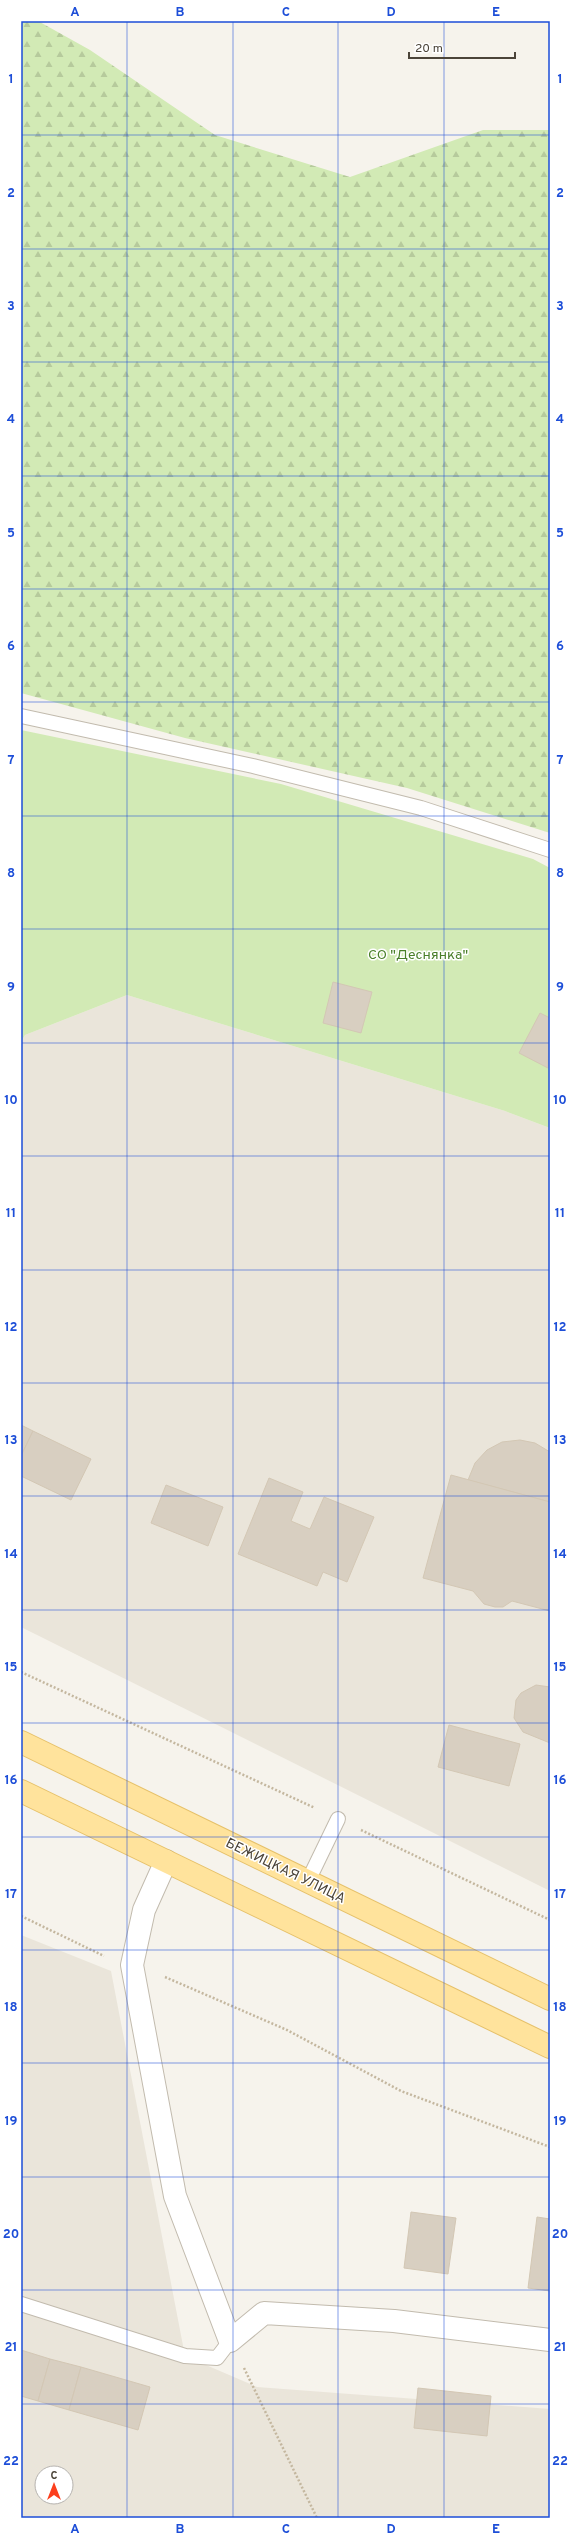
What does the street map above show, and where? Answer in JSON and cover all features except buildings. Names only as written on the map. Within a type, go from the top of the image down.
[{"type":"main road","name":"БЕЖИЦКАЯ УЛИЦА","points":[[21,1742],[550,1999]]},
{"type":"main road","points":[[21,1791],[550,2047]]},
{"type":"street","points":[[166,1861],[144,1910],[132,1965],[176,2196],[230,2341],[264,2313],[394,2320],[550,2340]]},
{"type":"lane","points":[[21,716],[253,766],[421,808],[550,850]]},
{"type":"lane","points":[[308,1881],[338,1819]]},
{"type":"lane","points":[[21,2304],[185,2356],[217,2358],[230,2341]]},
{"type":"path","points":[[21,1672],[338,1819],[550,1920]]},
{"type":"path","points":[[21,1916],[109,1958],[185,1985],[287,2030],[402,2091],[550,2147]]},
{"type":"path","points":[[230,2341],[317,2518]]},
{"type":"shaded area","points":[[127,995],[505,1111],[550,1128],[550,1891],[21,1627],[21,1042],[25,1035]]},
{"type":"shaded area","points":[[21,1935],[111,1971],[185,2356],[257,2387],[550,2409],[550,2518],[21,2518]]},
{"type":"green space","points":[[21,21],[38,21],[90,50],[215,135],[350,177],[483,130],[550,130],[550,833],[407,788],[185,738],[21,693]]},
{"type":"green space","name":"СО \"Деснянка\"","points":[[21,730],[281,784],[533,859],[550,868],[550,1128],[505,1111],[127,995],[25,1035],[21,1042]]}]
